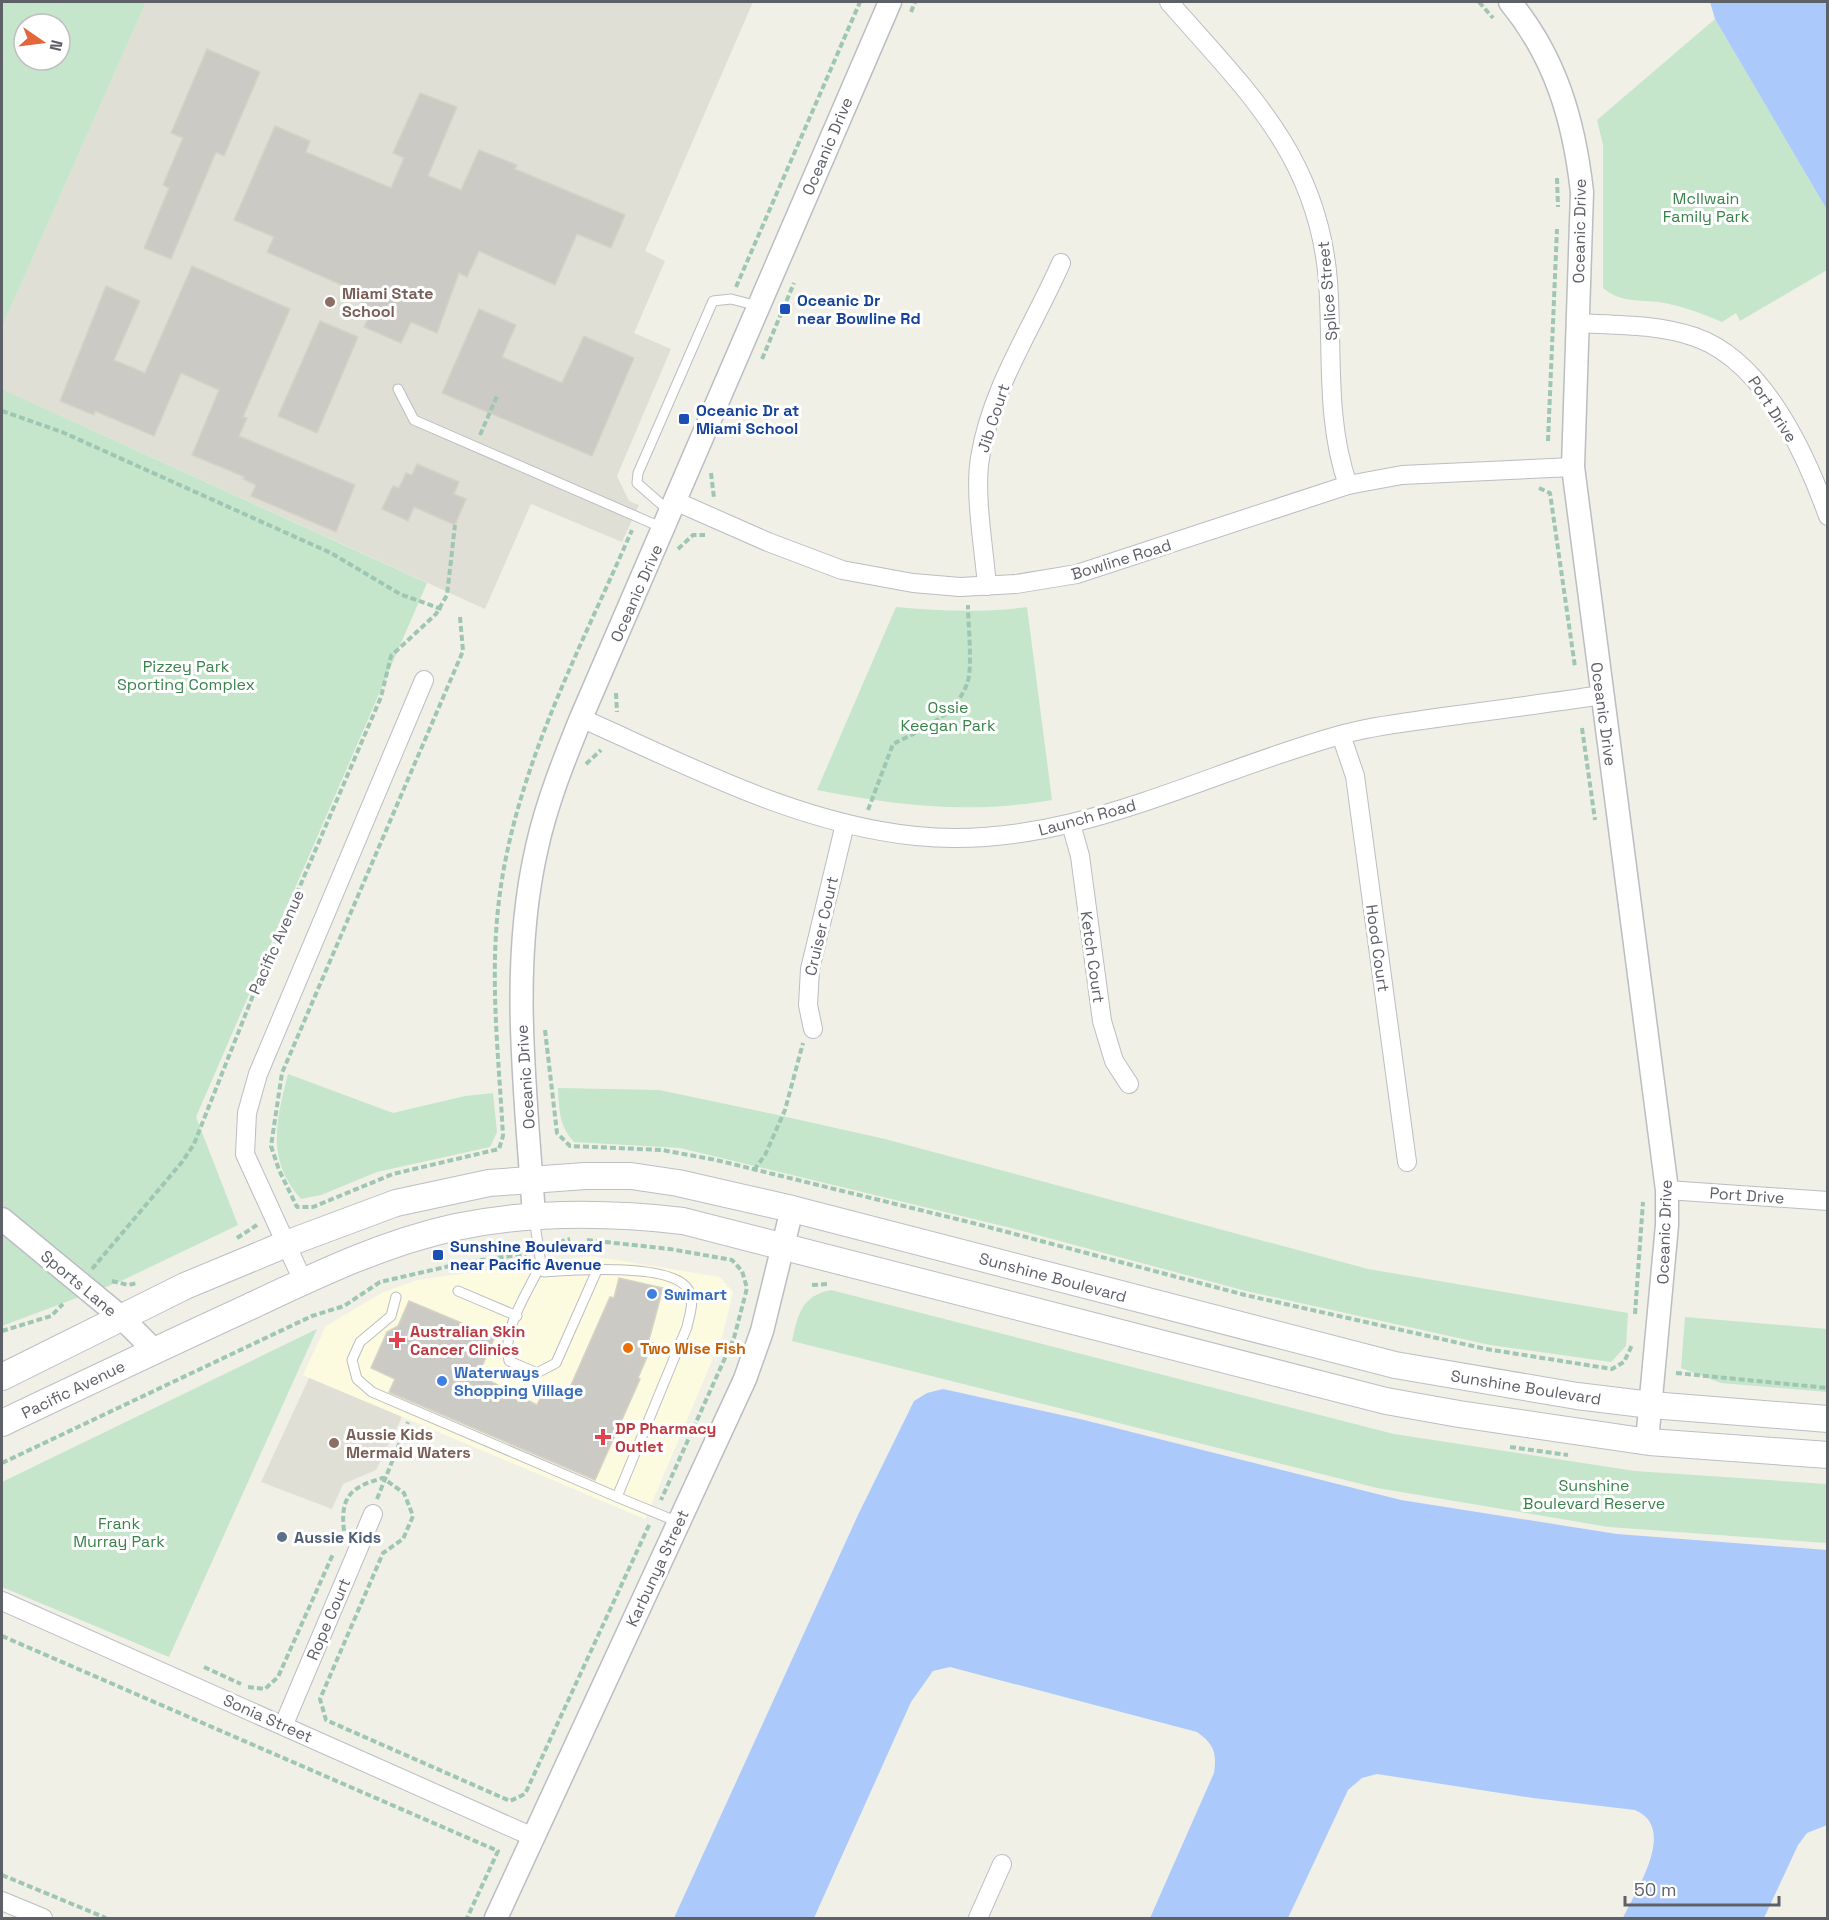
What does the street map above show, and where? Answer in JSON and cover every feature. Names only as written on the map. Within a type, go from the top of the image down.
[{"type":"main road","name":"Sunshine Boulevard","points":[[286,1244],[415,1197],[531,1179],[631,1176],[678,1183],[792,1209],[1395,1365],[1556,1393],[1651,1405],[1827,1419]]},
{"type":"main road","points":[[303,1281],[354,1258],[419,1236],[488,1221],[583,1213],[683,1221],[784,1245],[1386,1401],[1647,1441],[1827,1455]]},
{"type":"main road","points":[[2,1377],[185,1286],[286,1244]]},
{"type":"main road","name":"Pacific Avenue","points":[[2,1423],[303,1281]]},
{"type":"street","name":"Oceanic Drive","points":[[534,1216],[521,1020],[524,936],[536,849],[547,809],[581,718],[890,2]]},
{"type":"street","name":"Splice Street","points":[[1169,2],[1272,122],[1303,176],[1324,241],[1336,438],[1348,485]]},
{"type":"street","name":"Oceanic Drive","points":[[1510,2],[1535,35],[1551,65],[1574,135],[1582,192],[1573,467],[1667,1190],[1667,1225],[1647,1441]]},
{"type":"street","name":"Jib Court","points":[[987,586],[979,485],[979,460],[984,435],[1014,360],[1043,305],[1060,263]]},
{"type":"street","name":"Port Drive","points":[[1576,323],[1657,328],[1705,341],[1732,357],[1761,386],[1772,403],[1809,469],[1827,516]]},
{"type":"street","name":"Bowline Road","points":[[670,514],[768,542],[842,570],[913,583],[987,586],[1042,581],[1105,566],[1348,485],[1402,475],[1573,467]]},
{"type":"street","name":"Pacific Avenue","points":[[303,1281],[246,1154],[247,1113],[258,1074],[424,680]]},
{"type":"street","name":"Launch Road","points":[[581,718],[774,801],[854,826],[919,837],[960,837],[997,836],[1071,824],[1341,735],[1396,724],[1602,695]]},
{"type":"street","name":"Hood Court","points":[[1341,735],[1355,776],[1407,1162]]},
{"type":"street","name":"Ketch Court","points":[[1071,824],[1080,856],[1102,1021],[1114,1061],[1129,1084]]},
{"type":"street","name":"Cruiser Court","points":[[813,1029],[808,1005],[810,969],[854,826]]},
{"type":"street","name":"Port Drive","points":[[1667,1190],[1827,1201]]},
{"type":"street","name":"Karbunya Street","points":[[496,1918],[745,1379],[762,1331],[792,1209]]},
{"type":"street","name":"Sports Lane","points":[[2,1219],[121,1317],[154,1350]]},
{"type":"street","name":"Rope Court","points":[[284,1724],[373,1514]]},
{"type":"street","name":"Sonia Street","points":[[2,1601],[284,1724],[533,1837]]},
{"type":"street","points":[[978,1918],[1002,1863]]},
{"type":"street","points":[[2,1901],[42,1918]]},
{"type":"lane","points":[[670,514],[637,483],[638,473],[713,301],[731,299],[758,306]]},
{"type":"lane","points":[[398,389],[414,420],[475,446],[670,514]]},
{"type":"lane","points":[[534,1216],[542,1268],[509,1336],[507,1351],[509,1361],[537,1373],[548,1370],[556,1363],[598,1268]]},
{"type":"lane","points":[[542,1268],[637,1271],[681,1281],[692,1299],[687,1328],[617,1497]]},
{"type":"lane","points":[[458,1291],[518,1316]]},
{"type":"lane","points":[[396,1297],[391,1316],[360,1342],[351,1360],[357,1379],[372,1392],[678,1522]]},
{"type":"path","points":[[906,22],[915,2]]},
{"type":"path","points":[[1479,2],[1500,26]]},
{"type":"path","points":[[1548,441],[1558,206],[1557,176]]},
{"type":"path","points":[[758,368],[798,273]]},
{"type":"path","points":[[475,446],[497,396]]},
{"type":"path","points":[[2,411],[62,432],[320,548],[366,572],[400,594],[442,609],[447,596],[455,525]]},
{"type":"path","points":[[716,462],[711,473],[714,497],[724,502]]},
{"type":"path","points":[[1529,484],[1550,493],[1575,667]]},
{"type":"path","points":[[674,558],[678,548],[693,536],[714,539]]},
{"type":"path","points":[[957,604],[980,603]]},
{"type":"path","points":[[854,826],[893,744],[925,728],[949,712],[968,683],[968,604]]},
{"type":"path","name":"Pacific Avenue","points":[[101,1274],[92,1270],[182,1162],[194,1143],[252,998],[381,697],[391,656],[442,609]]},
{"type":"path","points":[[460,617],[463,651],[282,1073],[274,1111],[271,1146],[279,1170],[297,1206],[313,1207],[393,1174],[499,1149]]},
{"type":"path","points":[[617,712],[616,692],[620,682]]},
{"type":"path","points":[[1582,728],[1595,821]]},
{"type":"path","points":[[584,769],[601,750]]},
{"type":"path","points":[[545,1021],[557,1133],[570,1146],[662,1150],[754,1170],[962,1221],[1245,1295],[1486,1349],[1611,1369],[1624,1362],[1632,1350],[1633,1339]]},
{"type":"path","points":[[754,1170],[765,1155],[785,1110],[801,1046],[813,1029]]},
{"type":"path","points":[[1635,1317],[1644,1194]]},
{"type":"path","points":[[236,1239],[257,1225]]},
{"type":"path","points":[[383,1478],[404,1493],[413,1516],[403,1539],[383,1553],[320,1699],[326,1720],[510,1801],[525,1794],[655,1513],[735,1338],[747,1288],[742,1271],[732,1260],[701,1253],[609,1241],[571,1239],[559,1242]]},
{"type":"path","points":[[2,1463],[312,1316],[344,1306],[380,1282],[467,1262],[526,1254]]},
{"type":"path","points":[[111,1281],[128,1285],[148,1281]]},
{"type":"path","points":[[2,1331],[51,1316],[63,1305]]},
{"type":"path","points":[[1676,1374],[1827,1388]]},
{"type":"path","points":[[373,1514],[383,1478],[413,1409]]},
{"type":"path","points":[[339,1541],[345,1531],[341,1515],[347,1500],[361,1484],[383,1478]]},
{"type":"path","points":[[204,1666],[250,1688],[265,1689],[278,1677],[334,1552]]},
{"type":"path","points":[[2,1636],[498,1851],[467,1918]]},
{"type":"path","points":[[2,1875],[106,1918]]},
{"type":"shaded area","name":"Miami State School","points":[[146,2],[753,2],[645,251],[665,261],[634,333],[671,349],[617,476],[629,501],[639,505],[622,542],[531,504],[485,609],[2,389],[2,327]]},
{"type":"shaded area","name":"Waterways Shopping Village","points":[[591,1256],[720,1277],[733,1292],[722,1337],[645,1519],[303,1375],[326,1326],[382,1293],[417,1280]]},
{"type":"shaded area","name":"Aussie Kids Mermaid Waters","points":[[309,1378],[402,1417],[376,1470],[343,1484],[332,1509],[261,1482]]},
{"type":"green space","points":[[2,2],[146,2],[2,327]]},
{"type":"green space","name":"McIlwain Family Park","points":[[1715,19],[1827,210],[1827,270],[1740,321],[1736,313],[1722,322],[1672,305],[1617,297],[1603,288],[1603,145],[1597,120]]},
{"type":"green space","name":"Pizzey Park Sporting Complex","points":[[2,389],[427,583],[196,1117],[238,1225],[119,1282],[2,1326]]},
{"type":"green space","name":"Ossie Keegan Park","points":[[896,607],[962,611],[1027,607],[1052,800],[992,807],[934,806],[905,804],[817,790]]},
{"type":"green space","points":[[288,1074],[393,1113],[465,1096],[493,1093],[497,1132],[490,1147],[377,1172],[321,1195],[301,1199],[290,1184],[278,1155],[278,1124]]},
{"type":"green space","points":[[558,1088],[659,1090],[885,1139],[1368,1269],[1628,1313],[1626,1346],[1611,1362],[1490,1345],[1246,1291],[1011,1228],[680,1148],[574,1142],[565,1130]]},
{"type":"green space","name":"Sunshine Boulevard Reserve","points":[[831,1290],[1394,1434],[1635,1471],[1827,1484],[1827,1543],[1609,1527],[1377,1488],[792,1341],[802,1308],[813,1297]]},
{"type":"green space","points":[[1685,1317],[1827,1329],[1827,1392],[1721,1383],[1681,1368]]},
{"type":"green space","name":"Frank Murray Park","points":[[317,1329],[169,1657],[2,1587],[2,1482]]},
{"type":"water","points":[[1710,2],[1827,2],[1827,210],[1715,19]]},
{"type":"water","points":[[943,1389],[1084,1420],[1401,1500],[1617,1534],[1827,1550],[1827,1825],[1807,1833],[1798,1845],[1764,1918],[1623,1918],[1644,1876],[1654,1845],[1653,1831],[1647,1819],[1635,1810],[1533,1798],[1377,1774],[1362,1778],[1348,1790],[1288,1918],[1150,1918],[1214,1773],[1215,1760],[1211,1745],[1197,1732],[950,1667],[933,1671],[911,1702],[814,1918],[674,1918],[858,1515],[914,1401],[927,1393]]},
{"type":"building","points":[[207,49],[260,72],[224,156],[216,152],[171,259],[144,248],[169,188],[163,185],[183,138],[171,133]]},
{"type":"building","points":[[420,93],[457,107],[428,176],[461,190],[479,150],[517,165],[515,169],[625,215],[611,248],[577,234],[555,285],[479,251],[467,277],[459,273],[437,333],[411,322],[401,343],[364,327],[373,308],[341,293],[344,286],[267,252],[274,237],[234,220],[275,126],[310,141],[306,152],[391,188],[404,158],[393,153]]},
{"type":"building","points":[[192,266],[290,309],[243,417],[247,418],[239,436],[355,485],[336,532],[251,496],[256,485],[243,479],[245,477],[192,455],[219,390],[181,373],[154,436],[95,411],[94,415],[60,401],[106,286],[140,301],[114,360],[145,373]]},
{"type":"building","points":[[479,309],[516,325],[502,357],[562,383],[584,336],[634,358],[592,456],[442,393]]},
{"type":"building","points":[[320,321],[358,337],[317,433],[278,416]]},
{"type":"building","points":[[417,464],[459,482],[454,494],[466,499],[455,525],[414,507],[408,521],[382,509],[393,486],[399,488],[406,473],[412,475]]},
{"type":"building","name":"Waterways Shopping Village","points":[[619,1278],[663,1288],[649,1340],[653,1343],[638,1378],[640,1379],[595,1480],[389,1392],[395,1379],[371,1368],[387,1332],[398,1326],[409,1301],[495,1337],[478,1375],[537,1405],[547,1383],[568,1392],[610,1297],[614,1298]]},
{"type":"place","name":"Miami State School","points":[[330,302]]},
{"type":"place","name":"Oceanic Dr near Bowline Rd","points":[[785,309]]},
{"type":"place","name":"Oceanic Dr at Miami School","points":[[684,419]]},
{"type":"place","name":"Sunshine Boulevard near Pacific Avenue","points":[[438,1255]]},
{"type":"place","name":"Swimart","points":[[652,1294]]},
{"type":"place","name":"Australian Skin Cancer Clinics","points":[[397,1340]]},
{"type":"place","name":"Two Wise Fish","points":[[628,1348]]},
{"type":"place","name":"Waterways Shopping Village","points":[[442,1381]]},
{"type":"place","name":"DP Pharmacy Outlet","points":[[603,1437]]},
{"type":"place","name":"Aussie Kids Mermaid Waters","points":[[334,1443]]},
{"type":"place","name":"Aussie Kids","points":[[282,1537]]}]
